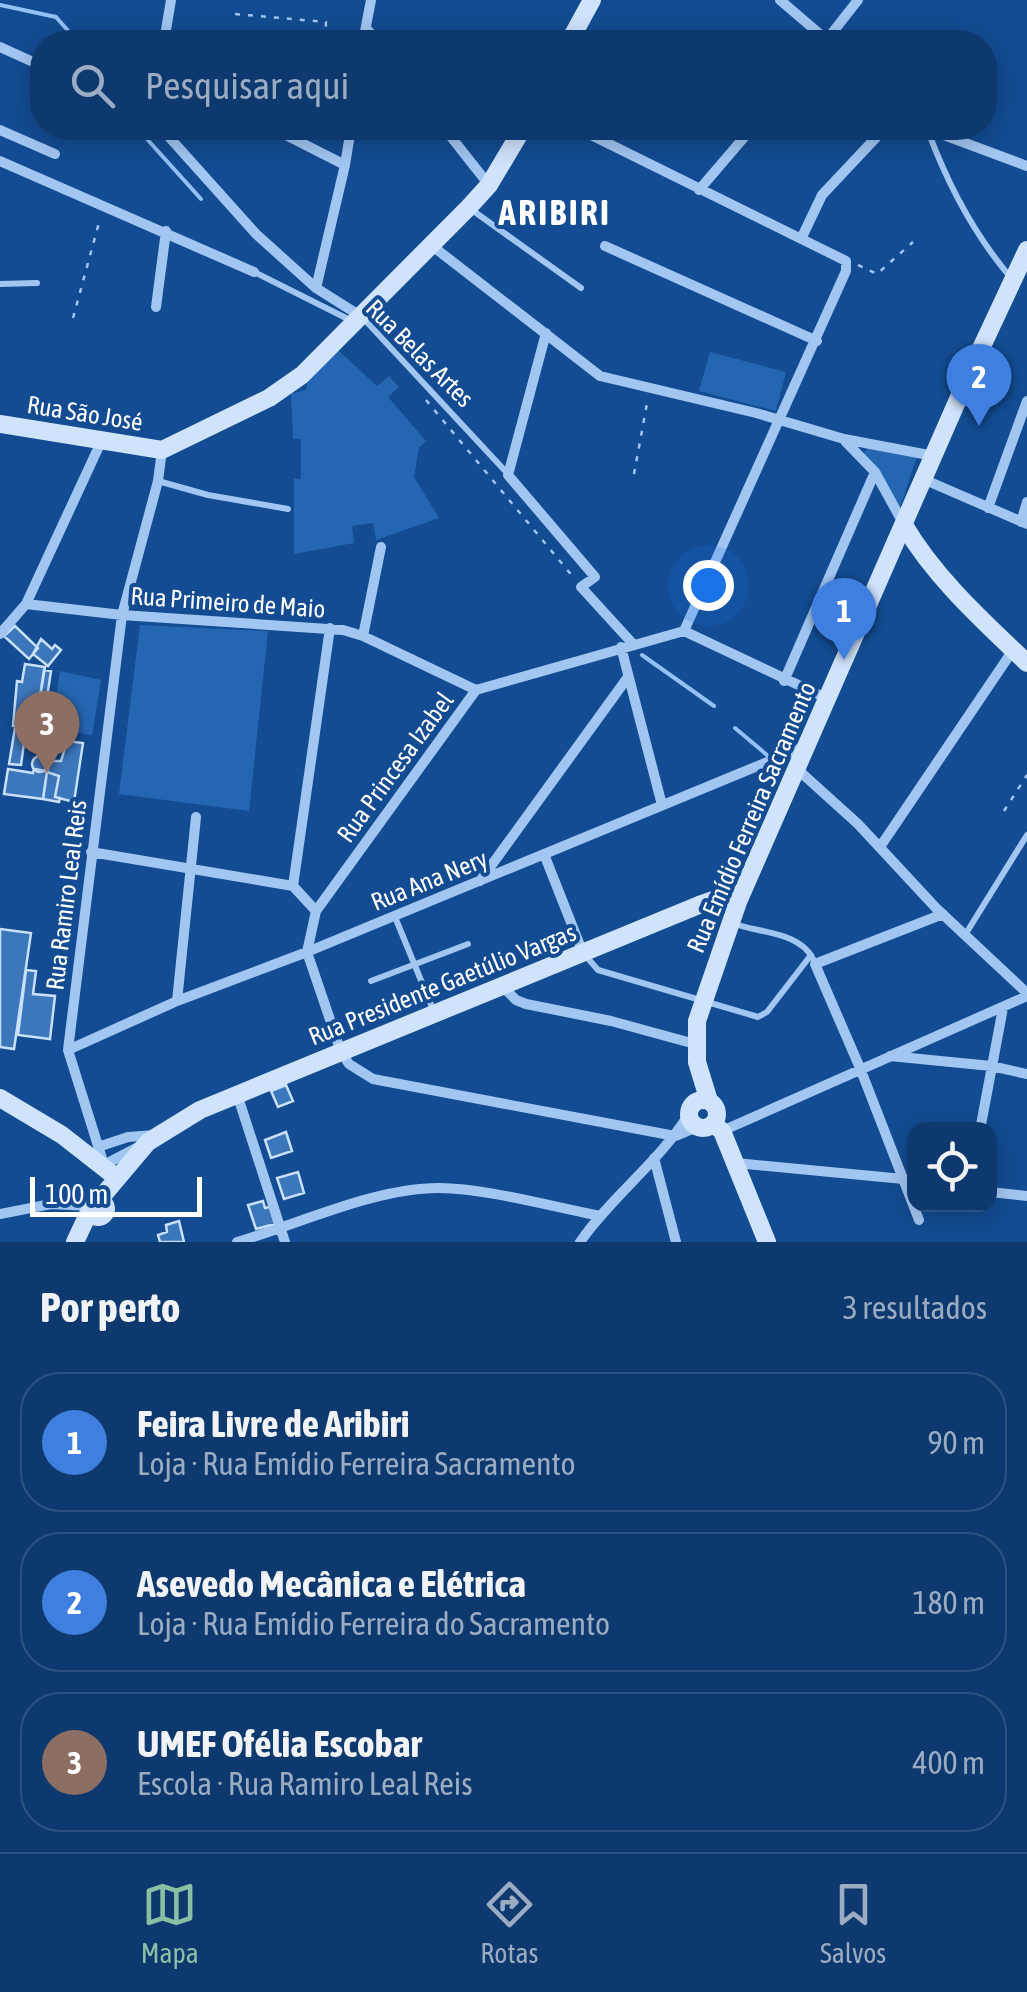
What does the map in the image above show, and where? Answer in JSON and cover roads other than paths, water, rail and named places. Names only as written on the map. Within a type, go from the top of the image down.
[{"type":"street","points":[[166,30],[171,0]]},
{"type":"street","points":[[366,28],[372,0]]},
{"type":"street","points":[[576,30],[592,0]]},
{"type":"street","points":[[780,0],[813,30]]},
{"type":"street","points":[[835,30],[858,0]]},
{"type":"street","points":[[0,47],[30,61]]},
{"type":"street","points":[[0,130],[55,154]]},
{"type":"street","name":"Rua Belas Artes","points":[[172,140],[256,234],[359,320]]},
{"type":"street","points":[[296,140],[346,165]]},
{"type":"street","points":[[316,288],[349,140]]},
{"type":"street","points":[[453,140],[489,185]]},
{"type":"street","points":[[162,450],[288,386],[468,208],[489,185],[516,140]]},
{"type":"street","points":[[601,140],[843,258],[846,270],[817,341],[684,632],[828,699]]},
{"type":"street","points":[[699,190],[742,140]]},
{"type":"street","points":[[802,237],[822,196],[874,140]]},
{"type":"street","points":[[956,140],[1027,166]]},
{"type":"street","points":[[0,161],[102,208],[166,230],[254,272]]},
{"type":"street","points":[[156,308],[166,230]]},
{"type":"street","points":[[431,245],[600,376],[844,439],[934,456]]},
{"type":"street","points":[[605,246],[817,341]]},
{"type":"street","name":"Rua Emídio Ferreira Sacramento","points":[[704,1117],[695,1044],[702,999],[730,923],[950,416],[1027,250]]},
{"type":"street","points":[[508,475],[546,333]]},
{"type":"street","points":[[988,508],[1027,401]]},
{"type":"street","name":"Rua São José","points":[[0,424],[162,450]]},
{"type":"street","points":[[844,439],[875,472],[932,565],[1020,656],[880,846]]},
{"type":"street","points":[[0,634],[26,604],[101,442]]},
{"type":"street","points":[[862,458],[862,448],[871,443]]},
{"type":"street","name":"Rua Ramiro Leal Reis","points":[[106,1163],[68,1050],[122,615],[158,480],[162,450]]},
{"type":"street","points":[[784,680],[875,472]]},
{"type":"street","name":"Rua Belas Artes","points":[[508,475],[595,577],[581,587],[628,646]]},
{"type":"street","points":[[924,480],[1024,523],[1027,502]]},
{"type":"street","points":[[363,636],[382,547]]},
{"type":"street","name":"Rua Primeiro de Maio","points":[[26,604],[122,615],[330,628],[363,636],[476,690]]},
{"type":"street","points":[[293,886],[330,628]]},
{"type":"street","name":"Rua Princesa Izabel","points":[[307,952],[316,911],[476,690],[684,632]]},
{"type":"street","points":[[628,646],[628,677],[662,805]]},
{"type":"street","points":[[480,882],[628,677]]},
{"type":"street","name":"Rua Ana Nery","points":[[68,1050],[178,1001],[480,882],[806,746]]},
{"type":"street","points":[[580,1242],[675,1136],[704,1117],[860,1068],[1003,1008],[1027,994],[796,768]]},
{"type":"street","points":[[178,1001],[196,817]]},
{"type":"street","points":[[90,852],[293,886],[316,911]]},
{"type":"street","points":[[544,854],[583,953]]},
{"type":"street","name":"Rua Presidente Gaetúlio Vargas","points":[[85,1242],[98,1208],[106,1163],[200,1110],[712,900],[738,902]]},
{"type":"street","points":[[907,1173],[813,960],[943,914]]},
{"type":"street","points":[[307,952],[341,1052],[349,1064],[373,1079],[675,1136]]},
{"type":"street","points":[[503,986],[516,1000],[526,1004],[611,1021],[695,1044]]},
{"type":"street","points":[[981,1122],[1003,1008]]},
{"type":"street","points":[[889,1056],[991,1066],[1027,1074]]},
{"type":"street","points":[[237,1094],[284,1242]]},
{"type":"street","points":[[0,1098],[106,1163],[128,1137],[157,1135]]},
{"type":"street","points":[[704,1117],[736,1163],[766,1242]]},
{"type":"street","name":"Rua Presidente Gaetúlio Vargas","points":[[75,1242],[157,1135]]},
{"type":"street","points":[[654,1158],[676,1242]]},
{"type":"street","points":[[736,1163],[907,1180]]},
{"type":"street","points":[[237,1242],[375,1198],[442,1188],[600,1216]]},
{"type":"street","points":[[997,1193],[1027,1196]]},
{"type":"street","points":[[0,1214],[51,1204],[98,1208]]},
{"type":"street","points":[[916,1212],[918,1220]]},
{"type":"lane","points":[[931,140],[971,223],[1013,280]]},
{"type":"lane","points":[[468,208],[580,288]]},
{"type":"lane","points":[[254,272],[359,320]]},
{"type":"lane","points":[[0,284],[37,284]]},
{"type":"lane","name":"Rua Belas Artes","points":[[359,320],[508,475]]},
{"type":"lane","points":[[158,480],[208,495],[288,509]]},
{"type":"lane","points":[[966,935],[1027,835]]},
{"type":"lane","points":[[394,915],[434,1013]]},
{"type":"lane","points":[[583,953],[598,970],[762,1017],[813,960],[797,941],[730,923]]},
{"type":"lane","points":[[372,981],[468,944]]},
{"type":"waterway","points":[[0,5],[56,17],[67,30]]},
{"type":"waterway","points":[[148,140],[201,199]]},
{"type":"waterway","points":[[642,655],[714,706]]},
{"type":"waterway","points":[[735,728],[767,755]]},
{"type":"place","name":"Asevedo Mecânica e Elétrica","points":[[979,426]]},
{"type":"place","name":"Feira Livre de Aribiri","points":[[844,660]]},
{"type":"place","name":"UMEF Ofélia Escobar","points":[[47,773]]},
{"type":"district","name":"ARIBIRI","points":[[555,213]]}]
